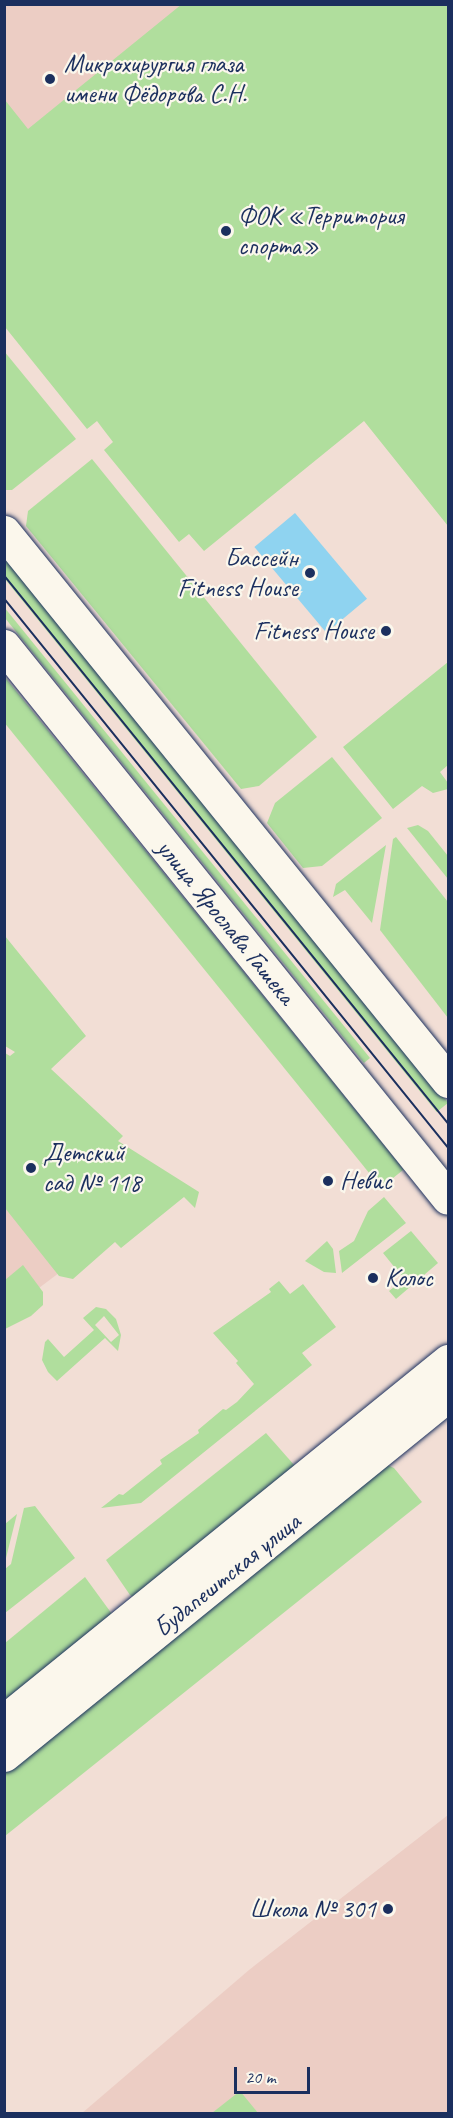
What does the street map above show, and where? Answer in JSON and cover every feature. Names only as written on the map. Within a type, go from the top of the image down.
[{"type":"street","points":[[4,532],[448,1081]]},
{"type":"street","name":"улица Ярослава Гашека","points":[[4,646],[448,1198]]},
{"type":"street","name":"Будапештская улица","points":[[4,1721],[448,1361]]},
{"type":"street","name":"Будапештская улица","points":[[4,1755],[448,1395]]},
{"type":"shaded area","name":"Микрохирургия глаза имени Фёдорова С.Н.","points":[[5,5],[187,5],[5,153]]},
{"type":"shaded area","name":"Детский сад № 118","points":[[4,1103],[112,1233],[19,1303],[4,1307]]},
{"type":"shaded area","name":"Школа № 301","points":[[448,1815],[448,2113],[81,2114],[249,1970]]},
{"type":"green space","name":"ФОК «Территория спорта»","points":[[182,4],[448,5],[448,526],[364,421],[204,551],[189,534],[179,542],[104,450],[113,442],[97,421],[87,429],[5,327],[5,100],[28,129]]},
{"type":"green space","points":[[4,351],[76,439],[12,490],[5,490]]},
{"type":"green space","points":[[92,459],[317,737],[259,786],[241,789],[26,526],[28,511]]},
{"type":"green space","points":[[4,554],[448,1102],[437,1112],[4,578]]},
{"type":"green space","points":[[4,607],[370,1058],[364,1063],[5,618]]},
{"type":"green space","points":[[448,662],[448,765],[440,772],[448,783],[448,789],[433,793],[422,786],[393,809],[343,747]]},
{"type":"green space","points":[[4,676],[404,1169],[381,1188],[4,722]]},
{"type":"green space","points":[[332,757],[382,818],[322,866],[303,868],[267,823],[275,803]]},
{"type":"green space","points":[[418,825],[428,831],[448,856],[448,879],[407,828]]},
{"type":"green space","points":[[396,837],[448,902],[448,1018],[380,930],[393,839]]},
{"type":"green space","points":[[386,845],[372,923],[345,890],[333,897],[336,884]]},
{"type":"green space","points":[[5,936],[86,1036],[51,1069],[123,1136],[118,1141],[199,1192],[195,1208],[184,1197],[121,1248],[115,1242],[73,1279],[59,1276],[5,1208],[5,1053],[10,1056],[15,1052],[5,1046]]},
{"type":"green space","points":[[384,1197],[406,1223],[342,1273],[339,1251],[354,1241],[368,1211]]},
{"type":"green space","points":[[411,1231],[438,1263],[396,1299],[389,1291],[404,1279],[383,1253]]},
{"type":"green space","points":[[327,1241],[333,1249],[336,1273],[324,1272],[305,1261]]},
{"type":"green space","points":[[23,1265],[43,1292],[43,1305],[31,1316],[5,1329],[5,1280]]},
{"type":"green space","points":[[279,1281],[290,1294],[303,1284],[336,1327],[302,1353],[312,1365],[141,1503],[101,1508],[119,1494],[123,1495],[162,1464],[160,1460],[199,1433],[198,1430],[223,1409],[226,1410],[237,1402],[254,1384],[236,1363],[238,1361],[213,1333],[271,1292],[269,1289]]},
{"type":"green space","points":[[96,1307],[106,1309],[116,1319],[121,1335],[118,1351],[105,1338],[57,1381],[48,1372],[42,1360],[45,1342],[48,1339],[64,1357],[94,1330],[83,1318]],"holes":[[[104,1316],[119,1335],[111,1342],[95,1325]]]},
{"type":"green space","points":[[266,1433],[295,1466],[133,1597],[130,1595],[106,1560]]},
{"type":"green space","points":[[385,1464],[394,1468],[422,1502],[5,1836],[5,1773]]},
{"type":"green space","points":[[35,1506],[75,1558],[5,1613],[5,1569],[11,1564],[24,1508]]},
{"type":"green space","points":[[17,1514],[5,1562],[5,1524]]},
{"type":"green space","points":[[85,1577],[112,1614],[5,1701],[5,1643]]},
{"type":"green space","points":[[240,2091],[258,2113],[212,2113]]},
{"type":"water","name":"Бассейн Fitness House","points":[[295,513],[367,599],[326,633],[254,547]]},
{"type":"tram line","points":[[4,575],[448,1123]]},
{"type":"tram line","points":[[4,598],[448,1147]]},
{"type":"place","name":"Микрохирургия глаза имени Фёдорова С.Н.","points":[[50,79]]},
{"type":"place","name":"ФОК «Территория спорта»","points":[[226,231]]},
{"type":"place","name":"Бассейн Fitness House","points":[[310,573]]},
{"type":"place","name":"Fitness House","points":[[386,631]]},
{"type":"place","name":"Детский сад № 118","points":[[31,1168]]},
{"type":"place","name":"Невис","points":[[328,1181]]},
{"type":"place","name":"Колос","points":[[373,1278]]},
{"type":"place","name":"Школа № 301","points":[[388,1909]]}]
